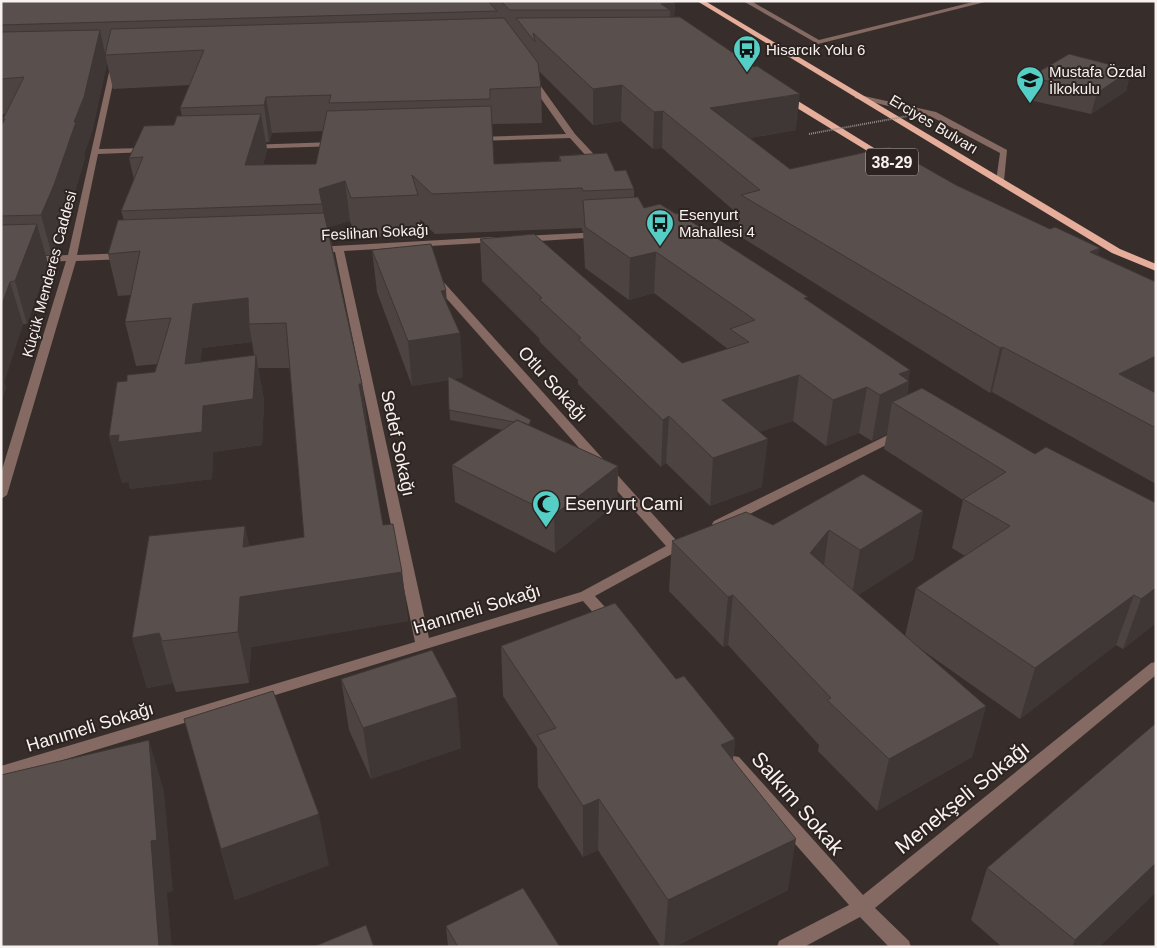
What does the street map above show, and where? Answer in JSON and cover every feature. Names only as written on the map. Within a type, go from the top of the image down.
[{"type":"highway","name":"Erciyes Bulvarı","points":[[700,1],[1116,250],[1156,268]]},
{"type":"highway","name":"38-29","points":[[772,88],[896,164]]},
{"type":"street","points":[[746,1],[818,42],[986,1]]},
{"type":"street","name":"Küçük Menderes Caddesi","points":[[1,495],[72,257],[114,58]]},
{"type":"street","points":[[524,69],[572,136],[606,173]]},
{"type":"street","points":[[858,96],[933,114],[1004,152],[1000,181]]},
{"type":"street","points":[[463,140],[572,136]]},
{"type":"street","points":[[244,147],[344,144]]},
{"type":"street","points":[[95,152],[155,150]]},
{"type":"street","name":"Feslihan Sokağı","points":[[310,250],[611,234]]},
{"type":"street","name":"Otlu Sokağı","points":[[405,245],[675,546]]},
{"type":"street","name":"Sedef Sokağı","points":[[339,249],[423,645]]},
{"type":"street","points":[[1,261],[141,255]]},
{"type":"street","name":"Hanımeli Sokağı","points":[[1,773],[586,595],[675,546],[912,428]]},
{"type":"street","points":[[586,595],[619,632]]},
{"type":"street","name":"Menekşeli Sokağı","points":[[786,947],[862,907],[1156,668]]},
{"type":"street","name":"Salkım Sokak","points":[[724,751],[862,907],[902,947]]},
{"type":"path","points":[[809,134],[908,116]]},
{"type":"building","points":[[1,1],[488,1],[497,11],[1,25]]},
{"type":"building","points":[[501,1],[672,1],[675,3],[661,4],[670,10],[510,10]]},
{"type":"building","points":[[680,17],[754,67],[757,66],[800,94],[710,108],[790,169],[889,147],[956,185],[1050,229],[1055,227],[1100,248],[1090,252],[1156,282],[1156,356],[1119,374],[1156,393],[1156,428],[1003,347],[1000,348],[741,195],[760,190],[663,111],[654,112],[622,85],[593,89],[533,33],[535,42],[516,18]]},
{"type":"building","points":[[504,18],[538,63],[541,87],[490,89],[490,99],[329,103],[331,95],[266,97],[264,105],[180,108],[204,50],[105,55],[111,29]]},
{"type":"building","points":[[100,30],[84,97],[54,185],[41,215],[1,216],[1,126],[24,77],[1,79],[1,32]]},
{"type":"building","points":[[1069,54],[1131,70],[1097,93],[1030,77]]},
{"type":"building","points":[[491,106],[494,164],[561,161],[559,156],[607,153],[615,171],[626,170],[634,189],[583,191],[582,188],[432,194],[412,175],[418,195],[351,198],[345,181],[319,189],[322,204],[121,211],[143,157],[129,158],[144,126],[174,125],[177,116],[261,114],[245,165],[316,164],[327,111]]},
{"type":"building","points":[[638,197],[644,208],[660,204],[676,214],[678,213],[808,297],[804,298],[910,370],[899,374],[909,381],[880,395],[867,387],[833,400],[799,375],[722,400],[768,439],[713,458],[669,416],[663,420],[578,339],[581,338],[539,299],[542,298],[480,239],[534,234],[682,363],[749,342],[730,329],[755,320],[656,252],[630,258],[585,227],[583,200]]},
{"type":"building","points":[[324,213],[362,384],[359,384],[383,525],[393,524],[402,572],[240,597],[238,632],[162,641],[159,633],[132,638],[149,536],[245,526],[243,547],[304,537],[286,323],[249,324],[248,298],[193,304],[185,364],[256,355],[253,399],[203,406],[202,432],[118,442],[119,435],[109,436],[117,382],[127,381],[127,375],[155,372],[171,318],[125,322],[140,251],[108,254],[118,220]]},
{"type":"building","points":[[37,224],[15,281],[10,282],[1,307],[1,225]]},
{"type":"building","points":[[431,244],[446,290],[441,291],[460,333],[408,341],[372,250]]},
{"type":"building","points":[[448,376],[531,420],[529,425],[517,420],[514,422],[449,410]]},
{"type":"building","points":[[922,388],[1035,454],[1046,447],[1156,503],[1156,588],[1141,599],[1134,595],[1035,668],[916,588],[1010,526],[963,499],[1006,472],[892,402]]},
{"type":"building","points":[[517,420],[618,466],[554,515],[452,465]]},
{"type":"building","points":[[863,474],[923,511],[860,550],[829,530],[810,553],[986,706],[889,759],[827,700],[831,698],[733,595],[728,597],[672,541],[746,512],[773,525]]},
{"type":"building","points":[[615,603],[676,679],[684,676],[735,739],[721,745],[796,839],[668,900],[599,799],[583,806],[537,735],[556,728],[501,646]]},
{"type":"building","points":[[432,650],[457,697],[363,728],[341,679]]},
{"type":"building","points":[[273,691],[319,814],[221,849],[184,719]]},
{"type":"building","points":[[1156,723],[1156,863],[1075,940],[987,868]]},
{"type":"building","points":[[149,740],[157,840],[151,841],[159,947],[1,947],[1,775]]},
{"type":"building","points":[[523,888],[560,947],[458,947],[446,926]]},
{"type":"building","points":[[366,925],[374,947],[313,947]]},
{"type":"place","name":"Hisarcık Yolu 6","points":[[747,73]]},
{"type":"place","name":"Mustafa Özdal İlkokulu","points":[[1030,104]]},
{"type":"place","name":"Esenyurt Mahallesi 4","points":[[660,247]]},
{"type":"place","name":"Esenyurt Cami","points":[[546,528]]}]
